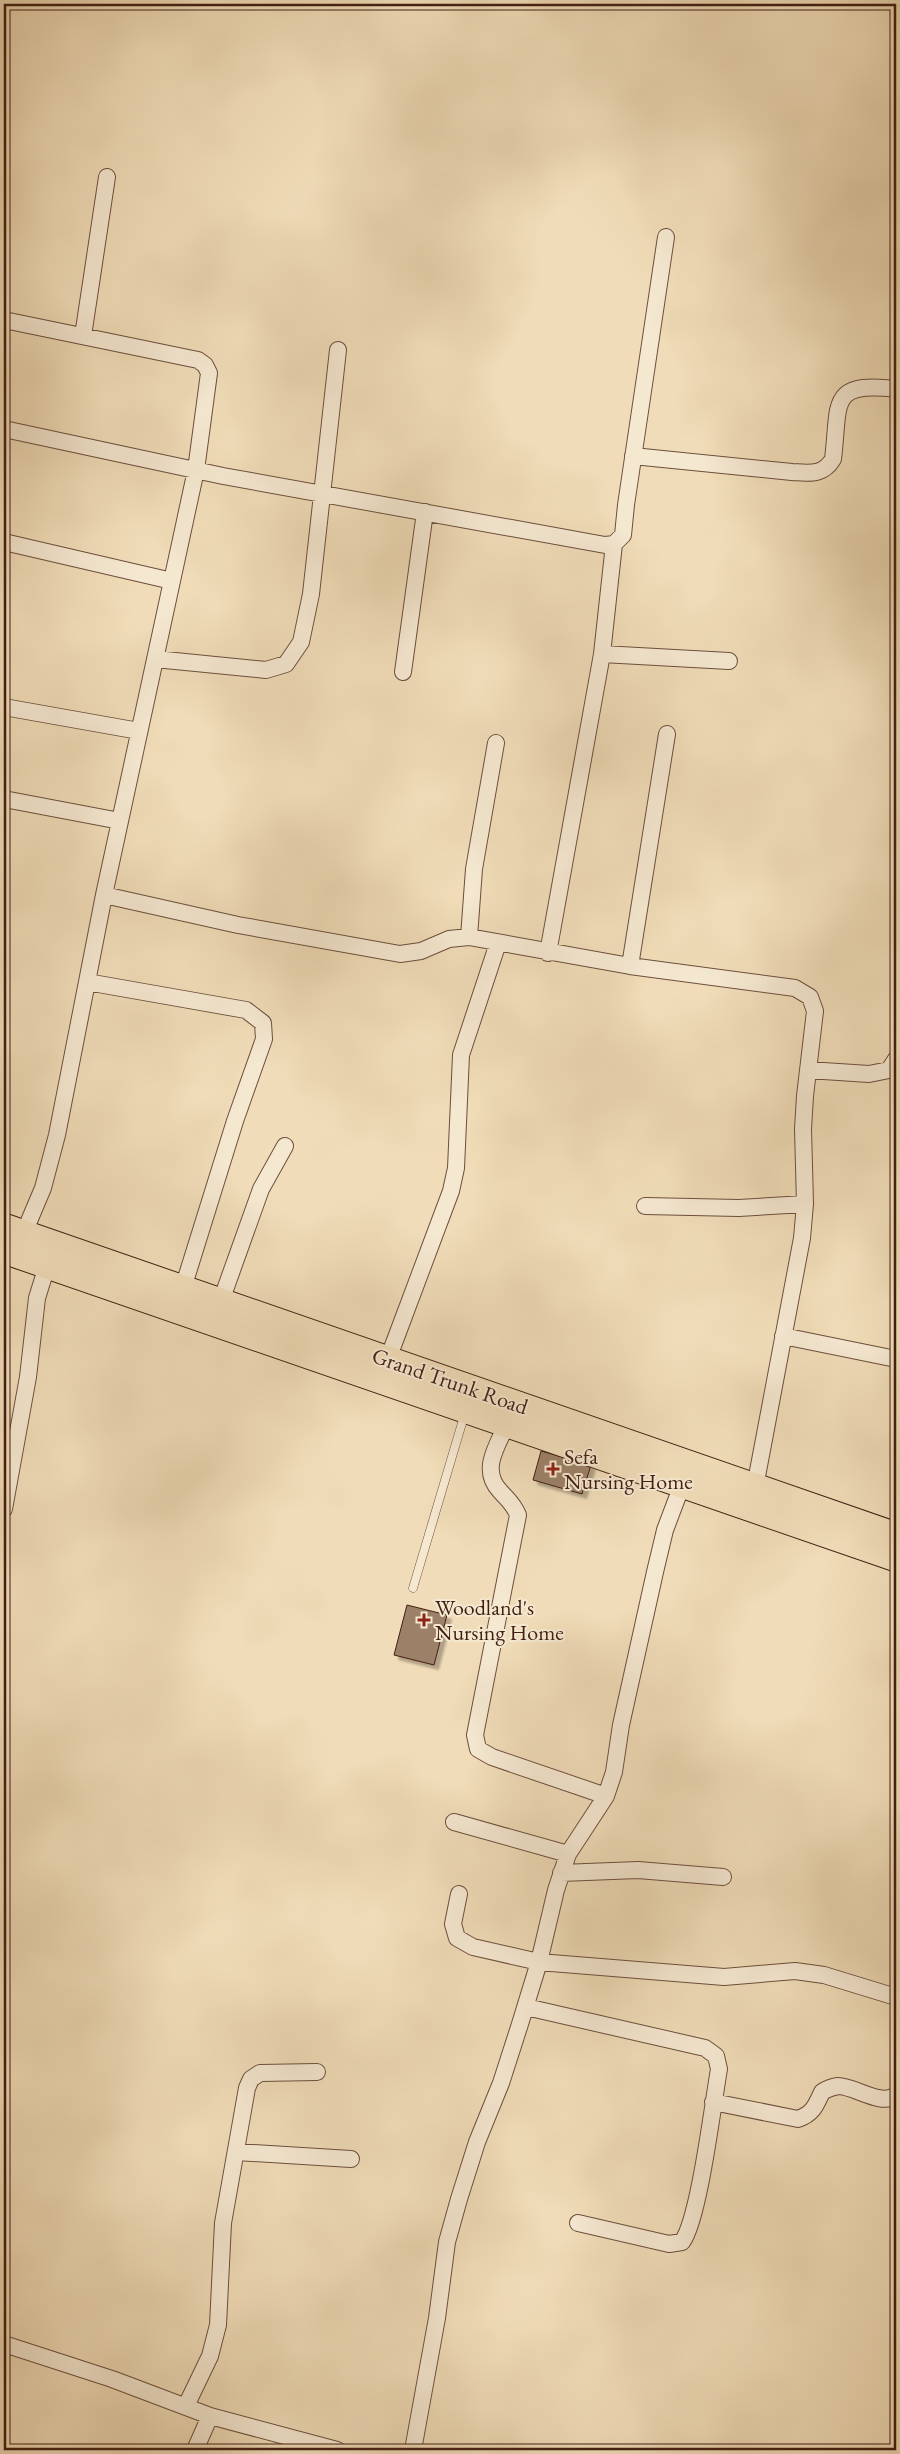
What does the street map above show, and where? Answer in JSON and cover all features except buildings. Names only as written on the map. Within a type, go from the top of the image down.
[{"type":"main road","name":"Grand Trunk Road","points":[[14,1230],[896,1535]]},
{"type":"main road","name":"Grand Trunk Road","points":[[4,1251],[896,1559]]},
{"type":"street","points":[[83,336],[107,177]]},
{"type":"street","points":[[4,428],[196,470],[605,545],[614,544],[623,535],[666,237]]},
{"type":"street","points":[[4,320],[198,360],[205,365],[209,373],[196,470],[104,895],[57,1135],[43,1188],[14,1230]]},
{"type":"street","points":[[155,659],[266,670],[286,664],[301,642],[311,594],[338,350]]},
{"type":"street","points":[[633,456],[811,474],[821,472],[828,467],[832,459],[840,402],[845,393],[854,388],[870,386],[896,389]]},
{"type":"street","points":[[403,672],[425,512]]},
{"type":"street","points":[[4,542],[172,581]]},
{"type":"street","points":[[548,952],[602,654],[614,544]]},
{"type":"street","points":[[602,654],[729,661]]},
{"type":"street","points":[[4,707],[139,731]]},
{"type":"street","points":[[630,966],[666,734]]},
{"type":"street","points":[[469,937],[474,869],[496,744]]},
{"type":"street","points":[[4,799],[120,821]]},
{"type":"street","points":[[104,895],[247,927],[400,954],[421,951],[449,939],[469,937],[630,966],[795,988],[810,997],[815,1011],[804,1129],[805,1204],[802,1238],[755,1486]]},
{"type":"street","points":[[388,1359],[450,1191],[456,1168],[461,1055],[498,943]]},
{"type":"street","points":[[88,982],[246,1010],[263,1023],[264,1038],[235,1121],[183,1288]]},
{"type":"street","points":[[808,1070],[869,1074],[889,1070],[896,1059]]},
{"type":"street","points":[[221,1301],[261,1189],[285,1146]]},
{"type":"street","points":[[646,1206],[738,1208],[805,1204]]},
{"type":"street","points":[[4,1509],[7,1470],[28,1377],[38,1298],[47,1266]]},
{"type":"street","points":[[783,1336],[896,1358]]},
{"type":"street","points":[[506,1424],[489,1465],[492,1481],[513,1502],[518,1515],[475,1734],[478,1749],[492,1757],[606,1796]]},
{"type":"street","points":[[412,2450],[437,2318],[448,2242],[477,2142],[501,2083],[526,2007],[561,1872],[568,1854],[606,1796],[614,1772],[655,1572],[665,1530],[682,1485]]},
{"type":"street","points":[[454,1822],[568,1854]]},
{"type":"street","points":[[561,1872],[638,1870],[723,1878]]},
{"type":"street","points":[[460,1894],[453,1924],[457,1938],[473,1947],[539,1962],[724,1977],[795,1971],[824,1975],[896,1996]]},
{"type":"street","points":[[526,2007],[705,2048],[716,2056],[719,2070],[688,2234],[682,2242],[670,2244],[578,2223]]},
{"type":"street","points":[[186,2406],[210,2356],[218,2325],[223,2223],[250,2079],[260,2073],[317,2072]]},
{"type":"street","points":[[713,2102],[798,2119],[808,2116],[815,2108],[822,2092],[832,2087],[845,2088],[880,2098],[895,2098]]},
{"type":"street","points":[[236,2152],[351,2159]]},
{"type":"street","points":[[4,2344],[186,2406],[210,2416],[336,2450]]},
{"type":"street","points":[[195,2450],[210,2416]]},
{"type":"lane","points":[[413,1588],[466,1410]]},
{"type":"place","name":"Sefa Nursing Home","points":[[553,1469]]},
{"type":"place","name":"Woodland's Nursing Home","points":[[424,1620]]}]
